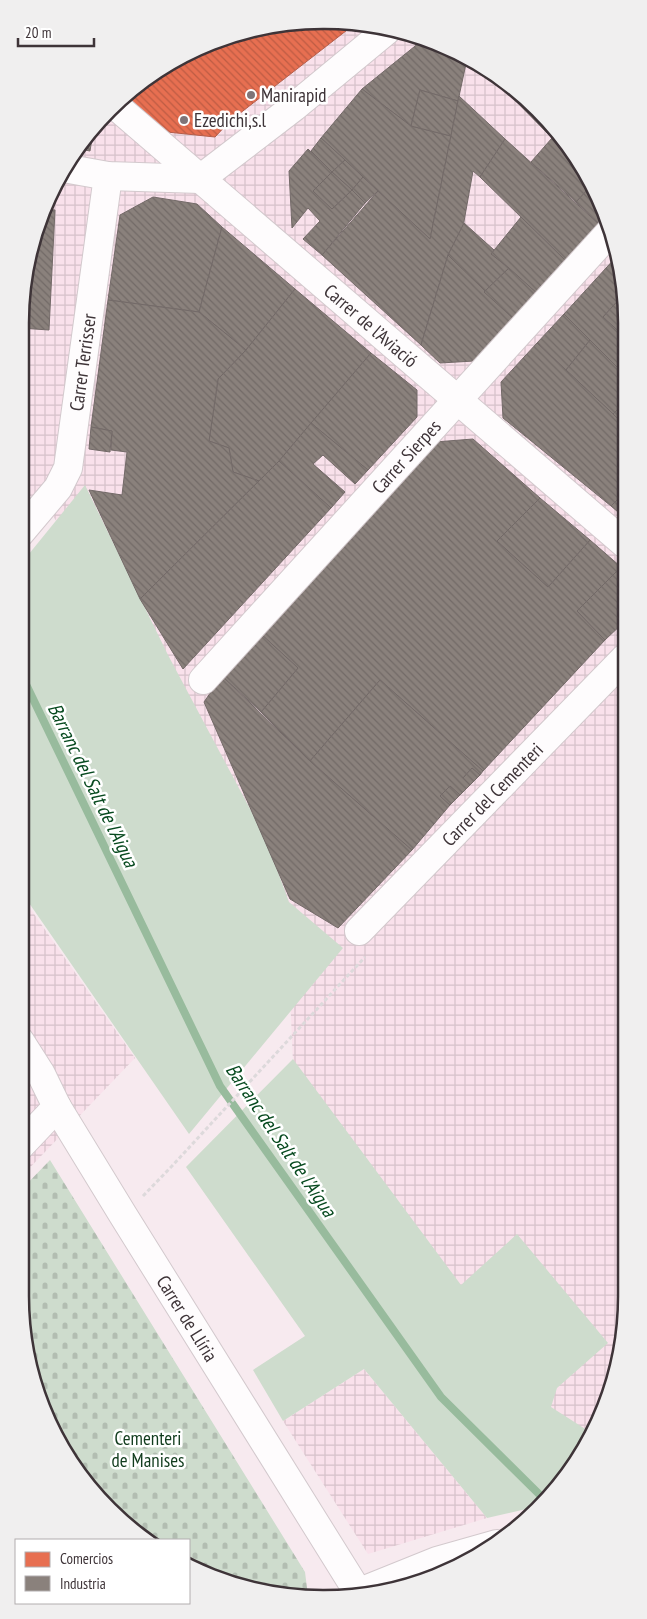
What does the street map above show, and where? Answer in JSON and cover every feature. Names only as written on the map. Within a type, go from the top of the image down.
[{"type":"street","points":[[72,170],[108,176],[200,179],[294,107],[383,35]]},
{"type":"street","name":"Carrer de l’Aviació","points":[[121,109],[618,538]]},
{"type":"street","name":"Carrer Terrisser","points":[[29,522],[58,488],[68,468],[108,176]]},
{"type":"street","name":"Carrer Sierpes","points":[[203,680],[605,237]]},
{"type":"street","name":"Carrer del Cementeri","points":[[363,944],[618,666]]},
{"type":"street","name":"Carrer de Llíria","points":[[29,1055],[41,1074],[57,1108],[122,1215],[354,1589]]},
{"type":"street","points":[[29,1137],[57,1108]]},
{"type":"street","points":[[374,1586],[437,1561],[470,1551]]},
{"type":"path","points":[[122,1215],[172,1166],[363,944]]},
{"type":"shaded area","points":[[304,29],[343,29],[381,34],[436,51],[487,78],[532,115],[569,160],[588,193],[603,229],[613,266],[618,304],[618,1315],[613,1353],[603,1390],[588,1426],[571,1456],[294,1085],[288,950],[163,682],[47,507],[29,495],[29,304],[34,266],[39,247],[44,229],[59,193],[78,160],[115,115],[160,78],[211,51],[266,34]]},
{"type":"shaded area","points":[[29,907],[135,1058],[29,1169]]},
{"type":"shaded area","points":[[364,1369],[487,1518],[368,1554],[283,1421]]},
{"type":"green space","points":[[85,485],[168,655],[265,837],[289,902],[343,948],[189,1134],[29,903],[29,554]]},
{"type":"green space","points":[[293,1059],[461,1285],[517,1234],[608,1343],[557,1388],[551,1407],[586,1430],[569,1459],[532,1504],[527,1509],[487,1518],[364,1369],[283,1421],[253,1370],[305,1336],[186,1167]]},
{"type":"green space","name":"Cementeri de Manises","points":[[50,1160],[305,1572],[307,1590],[266,1585],[247,1580],[229,1575],[190,1558],[190,1539],[157,1539],[115,1504],[78,1459],[51,1408],[34,1353],[29,1315],[29,1182]]},
{"type":"building: Comercios","points":[[304,29],[348,30],[230,121],[215,137],[167,132],[131,100],[176,68],[229,44],[266,34]]},
{"type":"building: Industria","points":[[418,44],[466,65],[458,101],[420,90],[411,126],[362,89]]},
{"type":"building: Industria","points":[[362,89],[411,126],[451,136],[430,239],[321,138]]},
{"type":"building: Industria","points":[[420,90],[458,101],[451,136],[411,126]]},
{"type":"building: Industria","points":[[459,96],[505,139],[480,177],[473,171],[463,227],[448,255],[421,345],[322,255],[378,191],[430,239]]},
{"type":"building: Industria","points":[[512,97],[545,129],[557,144],[569,160],[579,176],[587,191],[576,202],[531,162],[552,138]]},
{"type":"building: Industria","points":[[321,138],[345,160],[332,172],[311,151]]},
{"type":"building: Industria","points":[[505,139],[600,225],[567,262],[480,177]]},
{"type":"building: Industria","points":[[91,142],[90,151],[85,150]]},
{"type":"building: Industria","points":[[308,149],[332,172],[313,191],[332,209],[352,190],[365,203],[322,255],[303,239],[320,221],[308,208],[292,228],[289,171]]},
{"type":"building: Industria","points":[[345,160],[363,177],[352,190],[332,172]]},
{"type":"building: Industria","points":[[332,172],[352,190],[332,209],[313,191]]},
{"type":"building: Industria","points":[[363,177],[378,191],[365,203],[352,190]]},
{"type":"building: Industria","points":[[587,191],[600,225],[576,202]]},
{"type":"building: Industria","points":[[153,197],[197,204],[222,227],[199,312],[108,300],[120,215]]},
{"type":"building: Industria","points":[[52,210],[55,210],[49,330],[29,329],[29,304],[34,266]]},
{"type":"building: Industria","points":[[521,217],[567,262],[539,295],[491,254]]},
{"type":"building: Industria","points":[[464,223],[494,250],[491,254],[509,268],[484,292],[448,255]]},
{"type":"building: Industria","points":[[222,227],[295,289],[246,350],[199,312]]},
{"type":"building: Industria","points":[[448,255],[514,319],[474,361],[440,363],[421,345]]},
{"type":"building: Industria","points":[[612,262],[618,301],[603,317],[618,331],[618,368],[564,314]]},
{"type":"building: Industria","points":[[509,268],[539,295],[514,319],[484,292]]},
{"type":"building: Industria","points":[[295,289],[371,353],[279,461],[259,481],[233,472],[229,448],[209,441],[218,379],[246,350]]},
{"type":"building: Industria","points":[[108,300],[199,312],[246,350],[218,379],[209,441],[229,448],[233,472],[259,481],[140,599],[89,490],[122,495],[127,452],[111,450],[112,431],[91,427]]},
{"type":"building: Industria","points":[[618,301],[618,331],[603,317]]},
{"type":"building: Industria","points":[[564,314],[590,340],[566,370],[537,343]]},
{"type":"building: Industria","points":[[590,340],[618,368],[618,409],[613,414],[566,370]]},
{"type":"building: Industria","points":[[537,343],[618,418],[618,499],[611,506],[503,418],[501,382]]},
{"type":"building: Industria","points":[[371,353],[417,390],[417,417],[368,470],[311,423]]},
{"type":"building: Industria","points":[[618,409],[618,419],[613,414]]},
{"type":"building: Industria","points":[[311,423],[368,470],[355,484],[323,455],[313,464],[345,492],[331,508],[279,461]]},
{"type":"building: Industria","points":[[91,427],[112,431],[110,452],[89,449]]},
{"type":"building: Industria","points":[[473,439],[540,498],[497,541],[548,587],[590,540],[618,564],[618,570],[577,611],[605,640],[483,771],[380,680],[310,761],[261,712],[298,668],[261,634],[435,442]]},
{"type":"building: Industria","points":[[279,461],[331,508],[183,669],[140,599]]},
{"type":"building: Industria","points":[[540,498],[590,540],[548,587],[497,541]]},
{"type":"building: Industria","points":[[618,499],[618,512],[611,506]]},
{"type":"building: Industria","points":[[618,570],[618,628],[605,640],[577,611]]},
{"type":"building: Industria","points":[[261,634],[298,668],[261,712],[222,676]]},
{"type":"building: Industria","points":[[222,676],[310,761],[412,850],[338,928],[290,899],[204,702]]},
{"type":"building: Industria","points":[[380,680],[483,771],[480,775],[472,768],[463,778],[470,785],[460,795],[450,786],[440,796],[450,805],[412,850],[310,761]]},
{"type":"building: Industria","points":[[472,768],[480,775],[470,785],[463,778]]},
{"type":"building: Industria","points":[[450,786],[460,795],[450,805],[440,796]]},
{"type":"waterway","name":"Barranc del Salt de l'Aigua","points":[[29,691],[220,1086],[441,1397],[540,1495]]},
{"type":"place","name":"Manirapid","points":[[251,95]]},
{"type":"place","name":"Ezedichi,s.l","points":[[184,120]]}]
